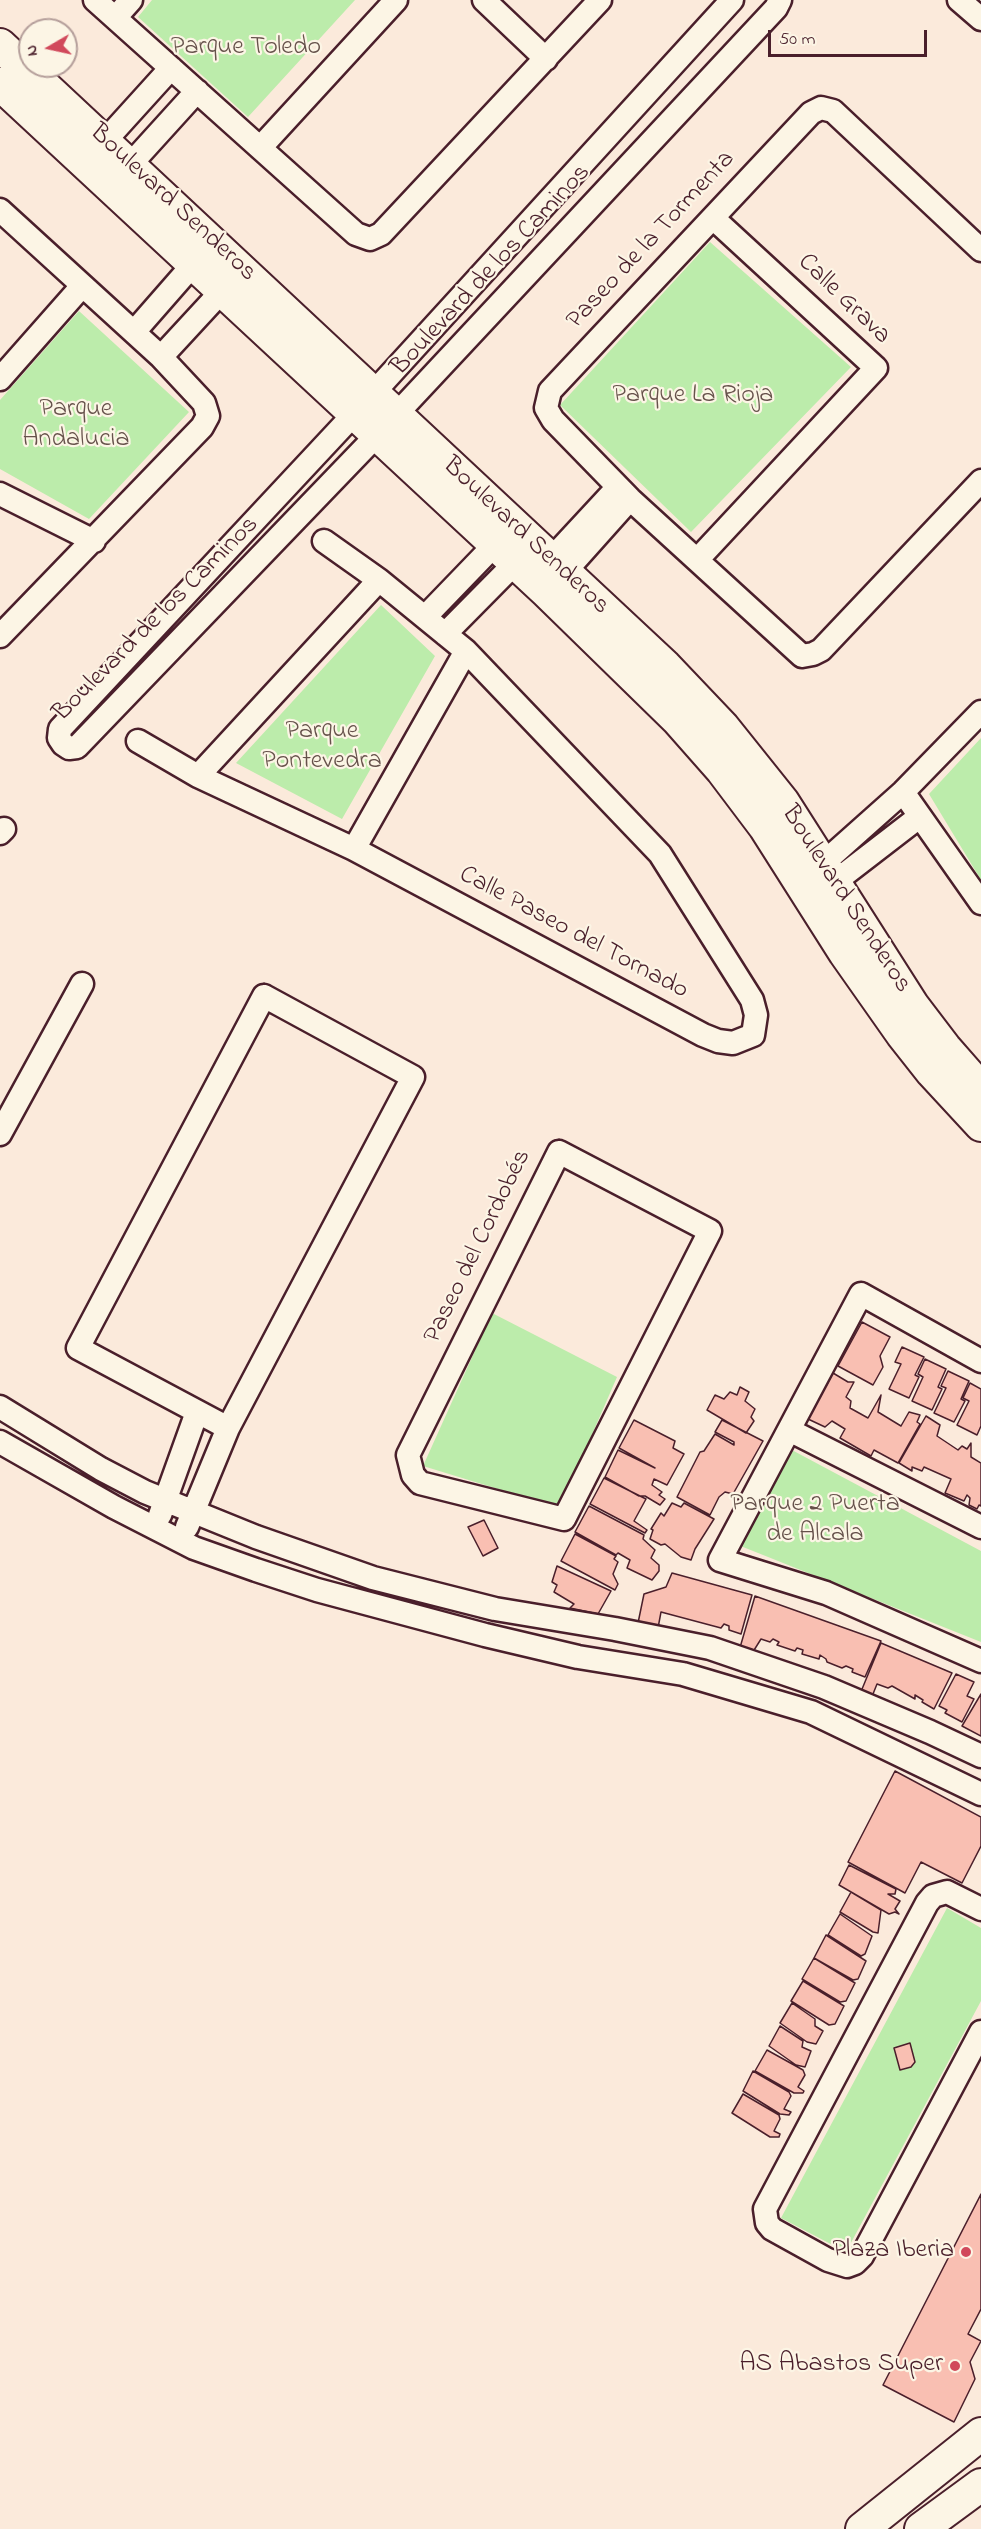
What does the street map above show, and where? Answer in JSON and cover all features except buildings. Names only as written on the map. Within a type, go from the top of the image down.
[{"type":"main road","name":"Boulevard Senderos","points":[[0,45],[95,152],[531,560],[722,770],[765,827],[818,882],[945,1048],[981,1089]]},
{"type":"main road","name":"Boulevard Senderos","points":[[0,84],[95,152]]},
{"type":"main road","name":"Boulevard Senderos","points":[[818,882],[845,953],[902,1034],[938,1079],[981,1125]]},
{"type":"main road","points":[[862,2529],[981,2434]]},
{"type":"main road","points":[[921,2529],[981,2485]]},
{"type":"street","points":[[95,0],[356,234],[370,239],[381,234],[600,0]]},
{"type":"street","points":[[115,18],[131,0]]},
{"type":"street","points":[[260,148],[396,0]]},
{"type":"street","points":[[484,0],[546,59]]},
{"type":"street","name":"Boulevard de los Caminos","points":[[732,0],[363,403],[60,729],[63,744],[69,748],[77,747],[387,425],[776,8],[780,0]]},
{"type":"street","points":[[959,0],[981,19]]},
{"type":"street","points":[[95,152],[171,68]]},
{"type":"street","points":[[120,176],[197,91]]},
{"type":"street","name":"Paseo de la Tormenta","points":[[981,250],[832,111],[821,108],[811,113],[550,391],[546,408],[553,420],[624,493],[802,656],[821,650],[981,481]]},
{"type":"street","points":[[0,210],[161,357],[204,403],[208,416],[202,428],[0,636]]},
{"type":"street","name":"Calle Grava","points":[[697,560],[876,368],[713,218]]},
{"type":"street","points":[[134,332],[203,253]]},
{"type":"street","points":[[161,357],[232,280]]},
{"type":"street","points":[[0,378],[82,285]]},
{"type":"street","points":[[445,634],[531,560],[624,493]]},
{"type":"street","points":[[0,494],[94,540]]},
{"type":"street","name":"Calle Paseo del Tornado","points":[[138,741],[198,776],[354,849],[703,1035],[718,1041],[734,1043],[753,1035],[756,1015],[752,1000],[660,854],[466,651],[379,580],[324,542]]},
{"type":"street","points":[[425,617],[531,560]]},
{"type":"street","points":[[198,776],[379,580]]},
{"type":"street","points":[[354,849],[466,651]]},
{"type":"street","points":[[818,882],[981,712]]},
{"type":"street","points":[[903,792],[981,903]]},
{"type":"street","points":[[818,882],[919,817]]},
{"type":"street","points":[[0,1134],[82,984]]},
{"type":"street","points":[[181,1541],[228,1428],[413,1077],[264,996],[78,1348],[228,1428]]},
{"type":"street","name":"Paseo del Cordobés","points":[[559,1152],[710,1231],[564,1519],[420,1483],[413,1475],[408,1455],[559,1152]]},
{"type":"street","points":[[981,1361],[861,1294],[720,1560],[826,1593],[981,1661]]},
{"type":"street","points":[[0,1407],[101,1469],[165,1501],[192,1513],[373,1578],[495,1609],[710,1648],[825,1687],[981,1756]]},
{"type":"street","points":[[156,1528],[197,1412]]},
{"type":"street","points":[[789,1430],[981,1527]]},
{"type":"street","points":[[0,1442],[181,1541],[276,1577],[403,1614],[578,1658],[683,1674],[811,1712],[981,1794]]},
{"type":"street","points":[[977,1899],[947,1892],[933,1896],[927,1903],[765,2209],[766,2223],[772,2229],[828,2260],[848,2266],[855,2263],[862,2256],[981,2032]]},
{"type":"green space","name":"Parque Toledo","points":[[152,0],[355,0],[248,117],[138,17]]},
{"type":"green space","name":"Parque La Rioja","points":[[710,242],[851,367],[691,532],[560,405]]},
{"type":"green space","name":"Parque Andalucia","points":[[79,311],[189,412],[89,519],[0,469],[0,400]]},
{"type":"green space","name":"Parque Pontevedra","points":[[381,605],[435,656],[342,819],[236,763]]},
{"type":"green space","points":[[981,738],[981,880],[929,794]]},
{"type":"green space","points":[[492,1313],[617,1377],[560,1508],[423,1466]]},
{"type":"green space","name":"Parque 2 Puerta de Alcala","points":[[790,1449],[981,1551],[981,1642],[738,1545]]},
{"type":"green space","points":[[947,1908],[981,1928],[981,2001],[846,2252],[781,2218]]},
{"type":"place","name":"Plaza Iberia","points":[[966,2252]]},
{"type":"place","name":"AS Abastos Super","points":[[955,2366]]}]
